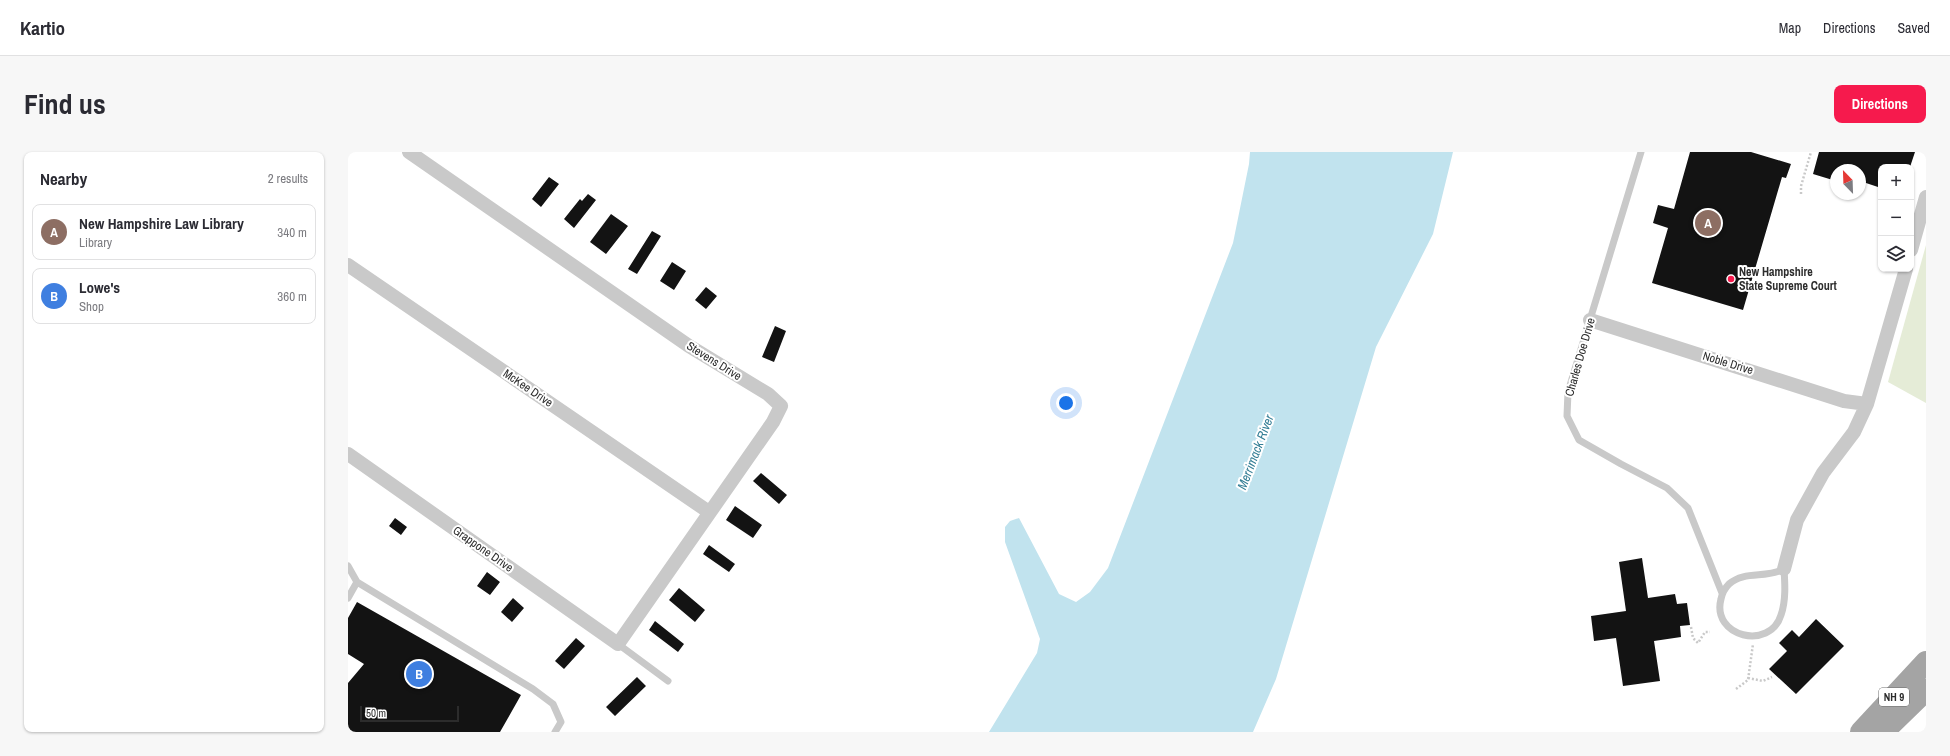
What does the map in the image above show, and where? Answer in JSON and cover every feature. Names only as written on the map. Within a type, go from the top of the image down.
[{"type":"main road","name":"NH 9","points":[[1861,732],[1926,662]]},
{"type":"main road","name":"NH 9","points":[[1883,732],[1926,690]]},
{"type":"street","name":"Stevens Drive","points":[[408,152],[689,346],[768,394],[781,406],[773,422],[618,644]]},
{"type":"street","points":[[1914,239],[1926,196]]},
{"type":"street","name":"McKee Drive","points":[[348,265],[709,512]]},
{"type":"street","name":"Charles Doe Drive","points":[[1784,569],[1797,520],[1823,473],[1854,432],[1867,404],[1905,272]]},
{"type":"street","name":"Noble Drive","points":[[1590,320],[1844,401],[1867,404]]},
{"type":"street","name":"Grappone Drive","points":[[348,454],[618,644]]},
{"type":"lane","name":"Charles Doe Drive","points":[[1641,152],[1568,392],[1567,416],[1579,440],[1620,464],[1667,488],[1688,508],[1722,594],[1720,612],[1730,629],[1738,634],[1748,637],[1759,636],[1768,632],[1776,625],[1781,615],[1785,588],[1784,569]]},
{"type":"lane","points":[[348,566],[357,582],[534,689],[552,704],[561,722],[555,732]]},
{"type":"lane","points":[[1722,594],[1728,585],[1736,578],[1747,575],[1776,574],[1784,569]]},
{"type":"lane","points":[[348,598],[357,582]]},
{"type":"lane","points":[[618,644],[668,681]]},
{"type":"path","points":[[1802,194],[1801,186],[1811,152]]},
{"type":"path","points":[[1691,627],[1693,638],[1698,643],[1705,632],[1710,632]]},
{"type":"path","points":[[1736,689],[1748,678],[1753,642]]},
{"type":"path","points":[[1748,678],[1763,681],[1772,677]]},
{"type":"green space","points":[[1926,245],[1926,403],[1888,382]]},
{"type":"water","name":"Merrimack River","points":[[1250,152],[1453,152],[1433,234],[1376,347],[1276,679],[1253,732],[989,732],[1037,653],[1040,639],[1005,542],[1005,527],[1010,521],[1019,518],[1059,594],[1076,602],[1090,592],[1108,568],[1233,243],[1249,164]]},
{"type":"building","points":[[1690,152],[1751,152],[1791,164],[1786,178],[1782,177],[1743,310],[1652,283],[1668,228],[1653,223],[1658,205],[1674,209]]},
{"type":"building","points":[[1819,152],[1915,152],[1911,164],[1878,164],[1878,187],[1866,183],[1866,164],[1830,164],[1830,179],[1813,174]]},
{"type":"building","points":[[549,177],[559,184],[541,207],[532,199]]},
{"type":"building","points":[[588,194],[596,200],[574,228],[564,219],[580,199],[582,201]]},
{"type":"building","points":[[611,214],[628,226],[606,254],[590,242]]},
{"type":"building","points":[[652,231],[661,236],[637,274],[628,269]]},
{"type":"building","points":[[672,262],[686,271],[674,290],[660,281]]},
{"type":"building","points":[[706,287],[717,296],[706,309],[695,300]]},
{"type":"building","points":[[775,326],[786,331],[774,362],[762,357]]},
{"type":"building","points":[[761,473],[787,495],[779,504],[753,481]]},
{"type":"building","points":[[735,506],[762,525],[753,538],[726,520]]},
{"type":"building","points":[[395,518],[407,527],[401,535],[389,526]]},
{"type":"building","points":[[709,545],[735,564],[729,572],[703,554]]},
{"type":"building","points":[[1642,558],[1648,598],[1675,594],[1677,604],[1687,603],[1690,625],[1680,626],[1681,637],[1654,641],[1660,681],[1623,686],[1616,638],[1594,641],[1591,616],[1626,611],[1619,562]]},
{"type":"building","points":[[487,572],[500,582],[490,595],[477,586]]},
{"type":"building","points":[[679,588],[705,610],[695,622],[669,600]]},
{"type":"building","points":[[513,598],[524,608],[512,622],[501,612]]},
{"type":"building","points":[[357,602],[521,695],[500,732],[348,732],[348,683],[364,664],[348,654],[348,618]]},
{"type":"building","points":[[1816,619],[1844,646],[1796,694],[1769,669],[1787,651],[1779,643],[1792,630],[1799,637]]},
{"type":"building","points":[[655,621],[684,644],[678,652],[649,630]]},
{"type":"building","points":[[576,638],[585,646],[564,669],[555,661]]},
{"type":"building","points":[[637,677],[646,686],[615,716],[606,707]]},
{"type":"place","name":"New Hampshire Law Library","points":[[1708,223]]},
{"type":"place","name":"New Hampshire State Supreme Court","points":[[1731,279]]},
{"type":"place","name":"Lowe's","points":[[419,674]]}]
